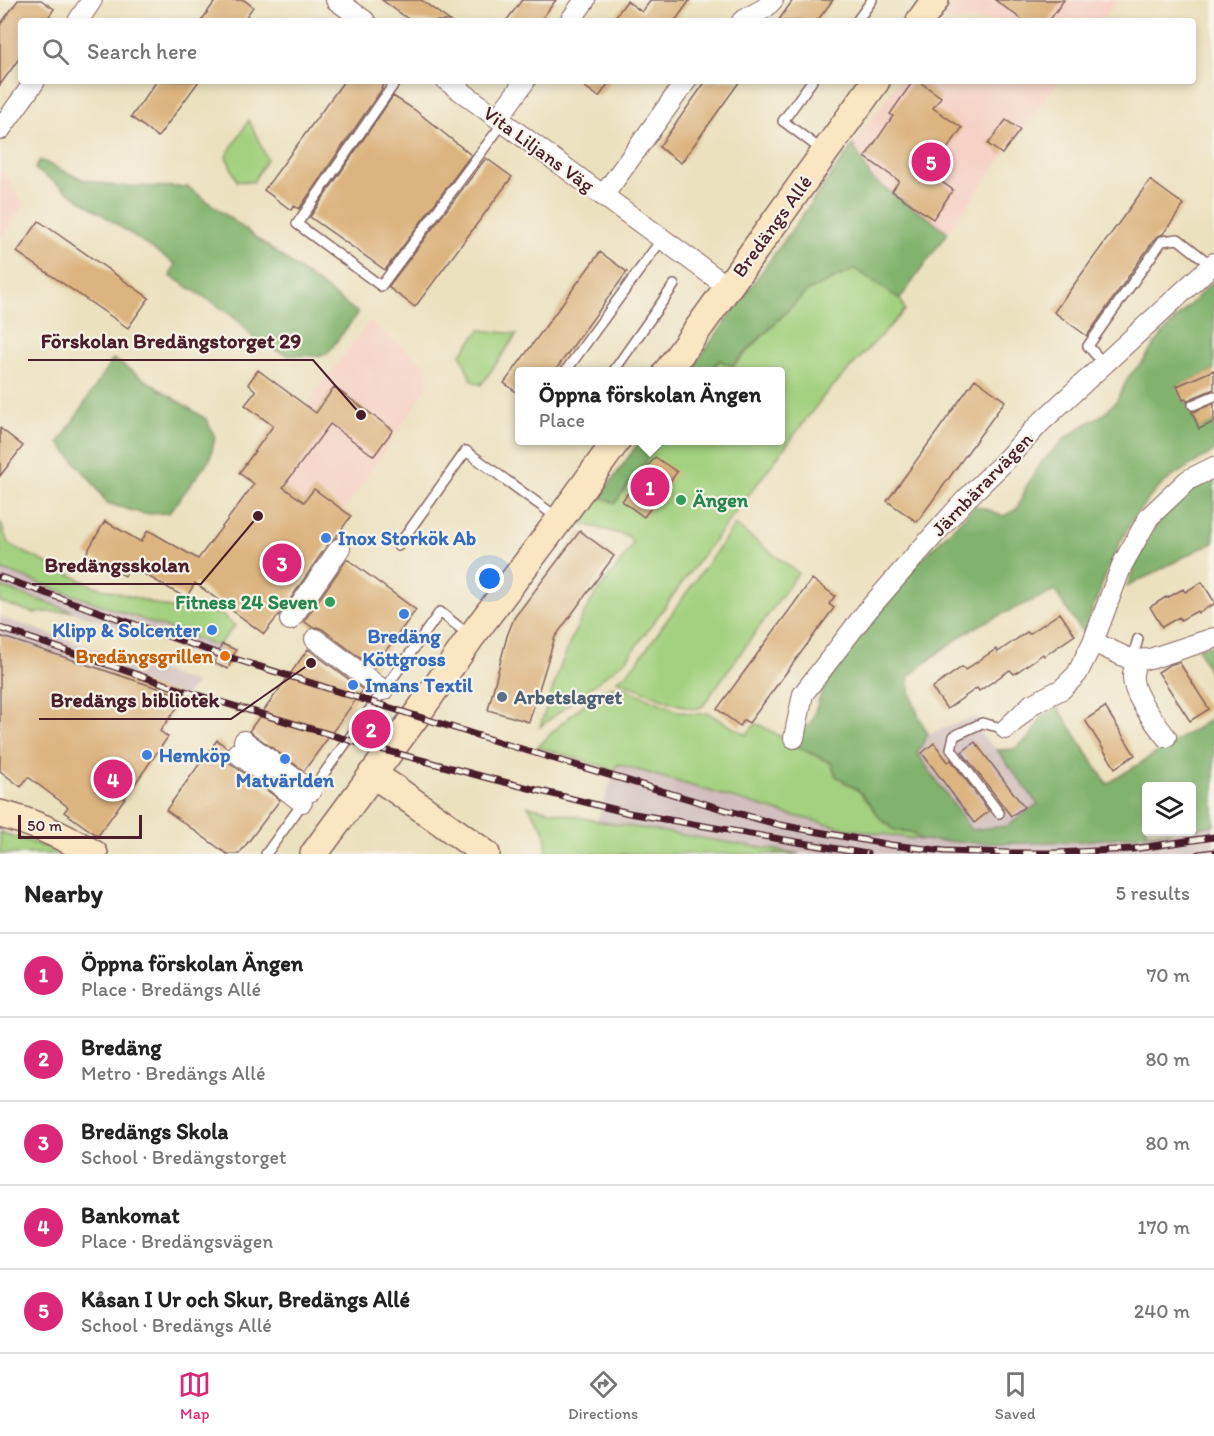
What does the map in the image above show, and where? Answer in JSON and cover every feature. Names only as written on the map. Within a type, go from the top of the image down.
[{"type":"street","points":[[80,18],[92,0]]},
{"type":"street","points":[[336,0],[361,18]]},
{"type":"street","points":[[572,18],[585,0]]},
{"type":"street","points":[[747,18],[765,8],[773,0]]},
{"type":"street","points":[[922,18],[935,0]]},
{"type":"street","points":[[0,130],[33,84]]},
{"type":"street","name":"Vita Liljans Väg","points":[[451,84],[728,287]]},
{"type":"street","points":[[501,121],[523,84]]},
{"type":"street","name":"Vita Liljans Väg","points":[[603,196],[684,84]]},
{"type":"street","name":"Bredängs Allé","points":[[671,367],[874,84]]},
{"type":"street","name":"Järnbärarvägen","points":[[794,738],[803,694],[867,611],[967,498],[1040,423],[1213,264]]},
{"type":"street","points":[[314,854],[471,637],[560,519],[610,446]]},
{"type":"street","points":[[1006,729],[1032,704],[1062,688],[1077,674],[1093,642],[1122,565],[1149,517],[1188,480],[1214,467]]},
{"type":"street","points":[[290,620],[340,548]]},
{"type":"street","points":[[1093,642],[1134,660],[1150,659],[1214,638]]},
{"type":"street","points":[[315,639],[383,690]]},
{"type":"street","points":[[1134,660],[1133,681],[1140,698],[1166,737]]},
{"type":"street","points":[[241,747],[307,797]]},
{"type":"street","points":[[372,774],[486,854]]},
{"type":"street","points":[[0,814],[24,820],[78,844],[94,854]]},
{"type":"lane","points":[[858,18],[872,0]]},
{"type":"lane","points":[[394,84],[297,224],[381,286],[501,121]]},
{"type":"lane","points":[[810,84],[783,121],[825,153]]},
{"type":"lane","points":[[569,367],[662,239]]},
{"type":"lane","points":[[1104,364],[1088,346],[1162,241],[1178,239],[1213,264]]},
{"type":"lane","points":[[617,367],[674,285]]},
{"type":"lane","points":[[1193,405],[1214,396]]},
{"type":"lane","points":[[398,546],[466,451],[560,519]]},
{"type":"lane","points":[[266,854],[440,612],[471,637]]},
{"type":"lane","points":[[1134,660],[1138,639]]},
{"type":"lane","points":[[999,813],[951,749],[954,736],[982,723],[1006,729]]},
{"type":"shaded area","points":[[955,0],[1117,0],[1103,18],[943,18]]},
{"type":"shaded area","points":[[897,84],[1056,84],[948,232],[872,179],[853,145]]},
{"type":"shaded area","points":[[0,170],[24,205],[0,238]]},
{"type":"shaded area","points":[[369,321],[427,366],[428,384],[344,510],[314,489],[304,502],[283,487],[326,429],[312,418],[316,413],[306,405]]},
{"type":"shaded area","points":[[0,569],[230,650],[222,663],[0,587]]},
{"type":"shaded area","points":[[0,617],[196,683],[185,697],[0,636]]},
{"type":"shaded area","points":[[978,716],[982,736],[997,750],[1038,804],[1007,826],[971,830],[917,753],[928,734]]},
{"type":"shaded area","points":[[617,764],[786,814],[844,828],[920,840],[1027,843],[1083,841],[1142,835],[1196,836],[1196,828],[1214,825],[1214,854],[800,854],[597,821]]},
{"type":"green space","points":[[249,120],[267,159],[253,182],[237,181],[226,156]]},
{"type":"green space","points":[[853,145],[872,179],[948,232],[900,299],[855,269],[806,292],[732,366],[719,360],[714,367],[693,367]]},
{"type":"green space","points":[[40,160],[82,179],[116,186],[188,187],[358,313],[327,354],[288,355],[272,349],[254,339],[240,322],[214,303],[170,276],[175,264],[35,169]]},
{"type":"green space","name":"Ängen","points":[[855,269],[900,299],[905,310],[823,397],[627,659],[540,727],[574,632],[595,595],[633,543],[628,536],[572,521],[600,497],[615,502],[657,445],[785,445],[785,367],[714,367],[719,360],[733,366],[806,292]]},
{"type":"green space","points":[[1214,280],[1214,370],[1177,386],[1199,428],[1214,422],[1214,451],[1163,484],[1135,516],[1106,574],[1083,634],[1055,591],[973,629],[948,645],[908,677],[910,692],[928,734],[917,753],[971,830],[1007,826],[1038,804],[997,750],[1014,749],[1030,737],[1042,717],[1057,706],[1107,784],[1214,717],[1214,825],[1196,828],[1196,782],[1142,782],[1142,835],[1083,841],[980,843],[921,840],[911,832],[894,830],[880,818],[859,791],[836,776],[831,763],[800,748],[798,734],[811,723],[820,697],[836,668],[919,562],[975,506],[1004,516],[1017,509],[1026,487],[1040,464],[1064,439],[1104,414],[1117,400],[1129,376],[1175,320]]},
{"type":"green space","points":[[480,330],[517,334],[481,385],[471,380],[461,354]]},
{"type":"green space","points":[[113,359],[206,419],[215,437],[210,459],[169,513],[143,514],[107,503],[59,443]]},
{"type":"green space","points":[[637,445],[657,445],[615,503],[600,497]]},
{"type":"green space","points":[[1214,478],[1214,543],[1127,587],[1137,559],[1155,527],[1185,494]]},
{"type":"green space","points":[[0,523],[8,544],[91,585],[170,608],[219,613],[235,626],[217,646],[0,569]]},
{"type":"green space","points":[[735,525],[798,573],[702,707],[693,709],[673,703],[617,680],[637,662]]},
{"type":"green space","points":[[0,587],[72,611],[33,613],[0,602]]},
{"type":"green space","points":[[1214,644],[1214,681],[1198,649]]},
{"type":"green space","points":[[610,687],[623,687],[678,711],[694,714],[708,713],[746,735],[756,724],[760,725],[831,763],[836,776],[859,791],[880,818],[894,830],[911,832],[921,840],[844,828],[786,814],[618,764],[615,770],[538,747],[572,714]]},
{"type":"green space","points":[[528,806],[597,821],[800,854],[547,854],[545,831]]},
{"type":"green space","points":[[0,832],[55,850],[61,854],[0,854]]},
{"type":"building","points":[[18,0],[41,0],[54,9],[48,18],[18,18],[18,60],[0,85],[0,25]]},
{"type":"building","points":[[216,0],[244,0],[253,7],[245,18],[203,18]]},
{"type":"building","points":[[382,0],[421,0],[446,18],[407,18]]},
{"type":"building","points":[[522,0],[556,0],[542,18],[508,18]]},
{"type":"building","points":[[651,0],[690,0],[677,18],[614,18],[627,1],[642,12]]},
{"type":"building","points":[[793,0],[833,0],[819,18],[780,18]]},
{"type":"building","points":[[995,0],[1064,0],[1051,18],[1020,18]]},
{"type":"building","points":[[155,84],[197,84],[158,137],[131,117]]},
{"type":"building","points":[[342,84],[384,84],[299,209],[294,206],[291,210],[264,190]]},
{"type":"building","points":[[581,84],[608,84],[599,97]]},
{"type":"building","points":[[704,84],[738,84],[681,163],[659,147]]},
{"type":"building","points":[[911,84],[922,84],[941,97],[933,108],[962,128],[945,152],[939,148],[924,169],[953,190],[933,219],[892,191],[899,181],[865,157],[893,116],[890,114]]},
{"type":"building","points":[[393,96],[415,110],[471,155],[385,270],[310,217]]},
{"type":"building","points":[[1006,120],[1020,130],[1002,154],[988,144]]},
{"type":"building","points":[[486,158],[512,177],[415,307],[388,287]]},
{"type":"building","points":[[1150,180],[1184,205],[1163,234],[1156,237],[1087,336],[1054,312]]},
{"type":"building","points":[[39,221],[149,298],[128,328],[17,252]]},
{"type":"building","points":[[600,252],[627,272],[558,367],[516,367]]},
{"type":"building","points":[[515,368],[515,391],[504,383]]},
{"type":"building","points":[[258,370],[316,413],[334,387],[393,430],[374,456],[330,424],[283,487],[304,502],[314,489],[351,516],[336,537],[330,541],[264,634],[195,583],[186,598],[130,566],[125,576],[86,554],[105,521],[141,542],[148,530],[198,559],[254,484],[239,473],[273,426],[245,405],[256,391],[248,384]]},
{"type":"building","points":[[1214,370],[1214,389],[1187,402],[1186,399],[1183,400],[1177,386]]},
{"type":"building","points":[[975,379],[1005,401],[917,522],[887,501]]},
{"type":"building","points":[[1214,403],[1214,422],[1199,429],[1192,412]]},
{"type":"building","points":[[0,428],[23,446],[0,476]]},
{"type":"building","points":[[655,457],[677,472],[644,517],[622,501]]},
{"type":"building","points":[[580,531],[614,556],[555,637],[529,722],[488,710],[507,636],[514,618]]},
{"type":"building","points":[[347,559],[416,610],[373,668],[322,629],[313,628],[304,621]]},
{"type":"building","points":[[812,579],[835,596],[829,604],[834,608],[749,723],[744,720],[740,726],[717,709]]},
{"type":"building","points":[[1202,582],[1214,604],[1181,620],[1179,617],[1162,627],[1150,607],[1166,597],[1183,589],[1185,592]]},
{"type":"building","points":[[1060,613],[1075,635],[1014,674],[1010,670],[979,691],[977,688],[947,709],[932,688],[962,667],[965,670],[996,649],[998,652]]},
{"type":"building","points":[[0,636],[185,697],[160,731],[168,737],[98,836],[64,812],[68,807],[28,777],[21,787],[0,771]]},
{"type":"building","name":"Bredängsgrillen","points":[[222,644],[236,650],[228,669],[214,663]]},
{"type":"building","points":[[308,649],[363,690],[304,771],[249,731]]},
{"type":"building","points":[[1179,662],[1209,709],[1190,721],[1158,672]]},
{"type":"building","points":[[1105,707],[1135,755],[1115,768],[1085,720]]},
{"type":"building","points":[[217,740],[227,748],[226,757],[230,763],[280,800],[239,854],[227,854],[166,810]]},
{"type":"building","points":[[975,742],[1024,807],[1011,816],[962,752]]},
{"type":"building","points":[[934,743],[948,762],[951,760],[989,811],[974,823],[922,753]]},
{"type":"railway","points":[[0,577],[216,653],[505,744],[780,825],[891,845],[945,851],[1009,853],[1133,849],[1214,837]]},
{"type":"railway","points":[[0,628],[194,694],[362,744],[488,778],[629,813],[867,854]]},
{"type":"railway","points":[[1199,854],[1214,852]]},
{"type":"place","name":"Kåsan I Ur och Skur, Bredängs Allé","points":[[931,162]]},
{"type":"place","name":"Förskolan Bredängstorget 29","points":[[361,415]]},
{"type":"place","name":"Öppna förskolan Ängen","points":[[650,487]]},
{"type":"place","name":"Ängen","points":[[681,500]]},
{"type":"place","name":"Bredängsskolan","points":[[258,516]]},
{"type":"place","name":"Inox Storkök Ab","points":[[326,538]]},
{"type":"place","name":"Bredängs Skola","points":[[282,563]]},
{"type":"place","name":"Fitness 24 Seven","points":[[330,602]]},
{"type":"place","name":"Bredäng Köttgross","points":[[404,614]]},
{"type":"place","name":"Klipp & Solcenter","points":[[212,630]]},
{"type":"place","name":"Bredängsgrillen","points":[[225,656]]},
{"type":"place","name":"Bredängs bibliotek","points":[[311,663]]},
{"type":"place","name":"Imans Textil","points":[[353,685]]},
{"type":"place","name":"Arbetslagret","points":[[502,697]]},
{"type":"place","name":"Bredäng","points":[[371,729]]},
{"type":"place","name":"Hemköp","points":[[147,755]]},
{"type":"place","name":"Matvärlden","points":[[285,759]]},
{"type":"place","name":"Bankomat","points":[[113,779]]}]
